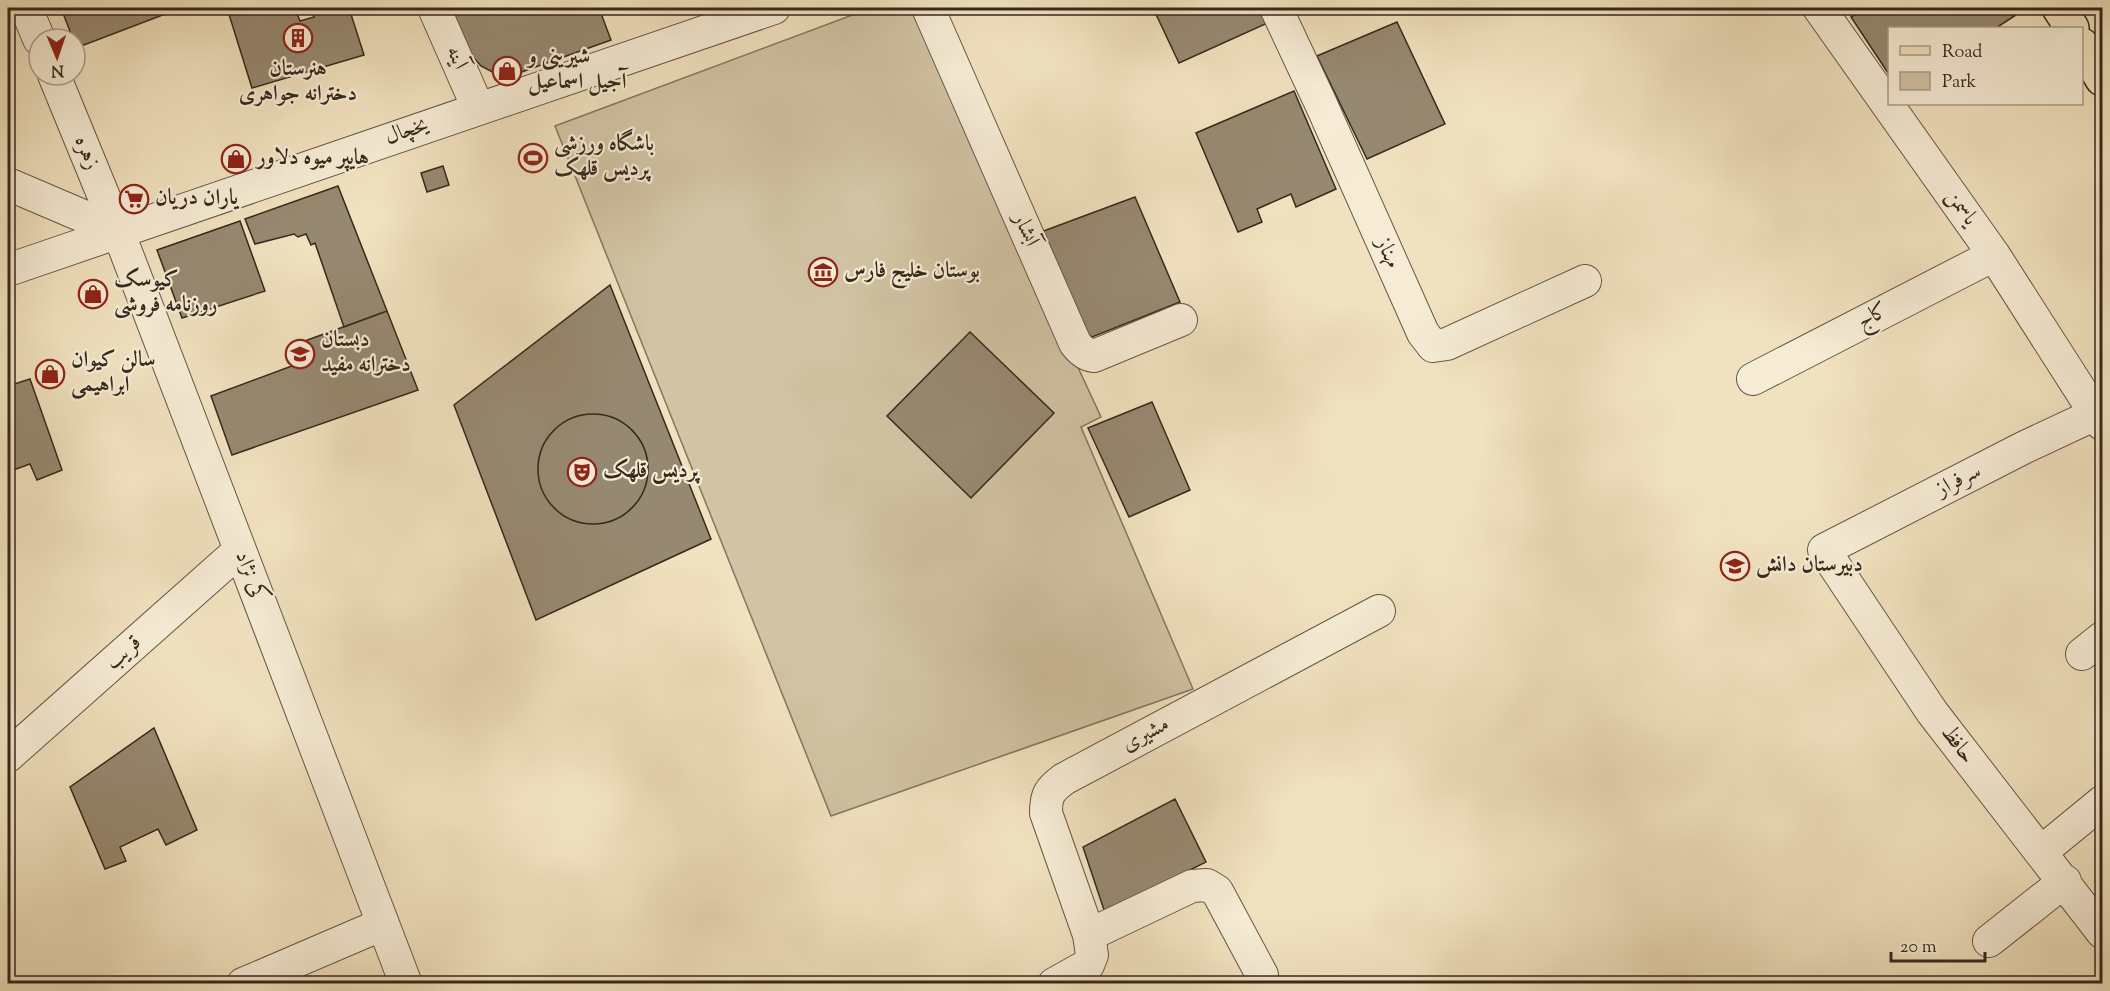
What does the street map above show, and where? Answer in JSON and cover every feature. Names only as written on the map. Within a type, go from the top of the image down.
[{"type":"main road","points":[[2059,8],[2071,27]]},
{"type":"main road","points":[[2083,47],[2103,79]]},
{"type":"street","points":[[26,8],[34,27]]},
{"type":"street","name":"آینه","points":[[434,8],[478,108]]},
{"type":"street","name":"یخچال","points":[[8,270],[774,8]]},
{"type":"street","name":"آبشار","points":[[928,8],[1075,343],[1081,351],[1094,356],[1181,320]]},
{"type":"street","name":"مهناز","points":[[1276,8],[1423,333],[1433,346],[1447,344],[1585,281]]},
{"type":"street","name":"یاسمن","points":[[1819,8],[1994,255],[2100,416]]},
{"type":"street","name":"زهره","points":[[59,87],[118,231]]},
{"type":"street","points":[[8,184],[118,231]]},
{"type":"street","name":"کی نژاد","points":[[118,231],[406,984]]},
{"type":"street","name":"کاج","points":[[1753,379],[1994,255]]},
{"type":"street","name":"سرفراز","points":[[1824,550],[2025,447],[2100,416]]},
{"type":"street","name":"قریب","points":[[8,756],[240,550]]},
{"type":"street","name":"حافظ","points":[[1824,550],[1932,712],[2103,932]]},
{"type":"street","name":"مشیری","points":[[1054,984],[1088,965],[1092,955],[1089,935],[1046,813],[1046,801],[1052,788],[1064,779],[1379,610]]},
{"type":"street","points":[[2041,852],[2103,802]]},
{"type":"street","points":[[1989,941],[2065,881]]},
{"type":"street","points":[[1089,935],[1192,886],[1207,885],[1217,891],[1262,975]]},
{"type":"street","points":[[243,984],[383,924]]},
{"type":"green space","name":"بوستان خلیج فارس","points":[[871,8],[911,8],[1101,417],[1081,427],[1193,689],[831,816],[555,126]]},
{"type":"building","points":[[61,8],[181,8],[87,44],[87,27],[68,27]]},
{"type":"building","name":"هنرستان دخترانه جواهری","points":[[227,8],[290,8],[300,21],[314,17],[312,8],[349,8],[364,55],[252,88]]},
{"type":"building","points":[[450,8],[599,8],[611,40],[516,74],[500,76],[481,66],[471,55]]},
{"type":"building","points":[[1153,8],[1266,8],[1272,21],[1179,63]]},
{"type":"building","points":[[1866,8],[2011,8],[2016,15],[1998,27],[1888,27],[1888,73],[1851,17]]},
{"type":"building","points":[[1397,22],[1445,124],[1367,159],[1317,56]]},
{"type":"building","points":[[1294,91],[1336,189],[1296,207],[1291,194],[1257,209],[1262,222],[1238,232],[1196,133]]},
{"type":"building","points":[[443,166],[449,185],[427,192],[421,173]]},
{"type":"building","points":[[338,186],[387,311],[344,327],[315,243],[311,245],[306,234],[298,237],[294,234],[255,244],[245,219]]},
{"type":"building","points":[[1135,197],[1180,302],[1092,337],[1088,335],[1041,232]]},
{"type":"building","points":[[240,221],[265,291],[182,318],[157,250]]},
{"type":"building","name":"پردیس قلهک","points":[[610,285],[711,539],[536,620],[454,405]]},
{"type":"building","name":"دبستان دخترانه مفید","points":[[387,311],[418,390],[232,455],[211,396],[308,360],[302,342]]},
{"type":"building","points":[[970,332],[1054,413],[971,498],[887,416]]},
{"type":"building","points":[[30,379],[62,470],[37,480],[30,464],[8,472],[8,386]]},
{"type":"building","points":[[1152,402],[1190,490],[1129,517],[1088,428]]},
{"type":"building","points":[[593,414],[614,418],[632,430],[644,448],[648,469],[644,490],[632,508],[614,520],[593,524],[572,520],[554,508],[542,490],[538,469],[542,448],[554,430],[572,418]]},
{"type":"building","points":[[154,728],[197,830],[166,845],[158,829],[120,847],[126,861],[105,869],[70,787]]},
{"type":"building","points":[[1175,799],[1206,862],[1105,913],[1083,847]]},
{"type":"place","name":"هنرستان دخترانه جواهری","points":[[298,38]]},
{"type":"place","name":"شیرینی و آجیل اسماعيل","points":[[507,71]]},
{"type":"place","name":"باشگاه ورزشی پردیس قلهک","points":[[533,158]]},
{"type":"place","name":"هایپر میوه دلاور","points":[[236,159]]},
{"type":"place","name":"یاران دریان","points":[[134,199]]},
{"type":"place","name":"بوستان خلیج فارس","points":[[823,272]]},
{"type":"place","name":"کیوسک روزنامه فروشی","points":[[93,294]]},
{"type":"place","name":"دبستان دخترانه مفید","points":[[300,354]]},
{"type":"place","name":"سالن کیوان ابراهیمی","points":[[50,374]]},
{"type":"place","name":"پردیس قلهک","points":[[582,472]]},
{"type":"place","name":"دبیرستان دانش","points":[[1735,566]]}]
